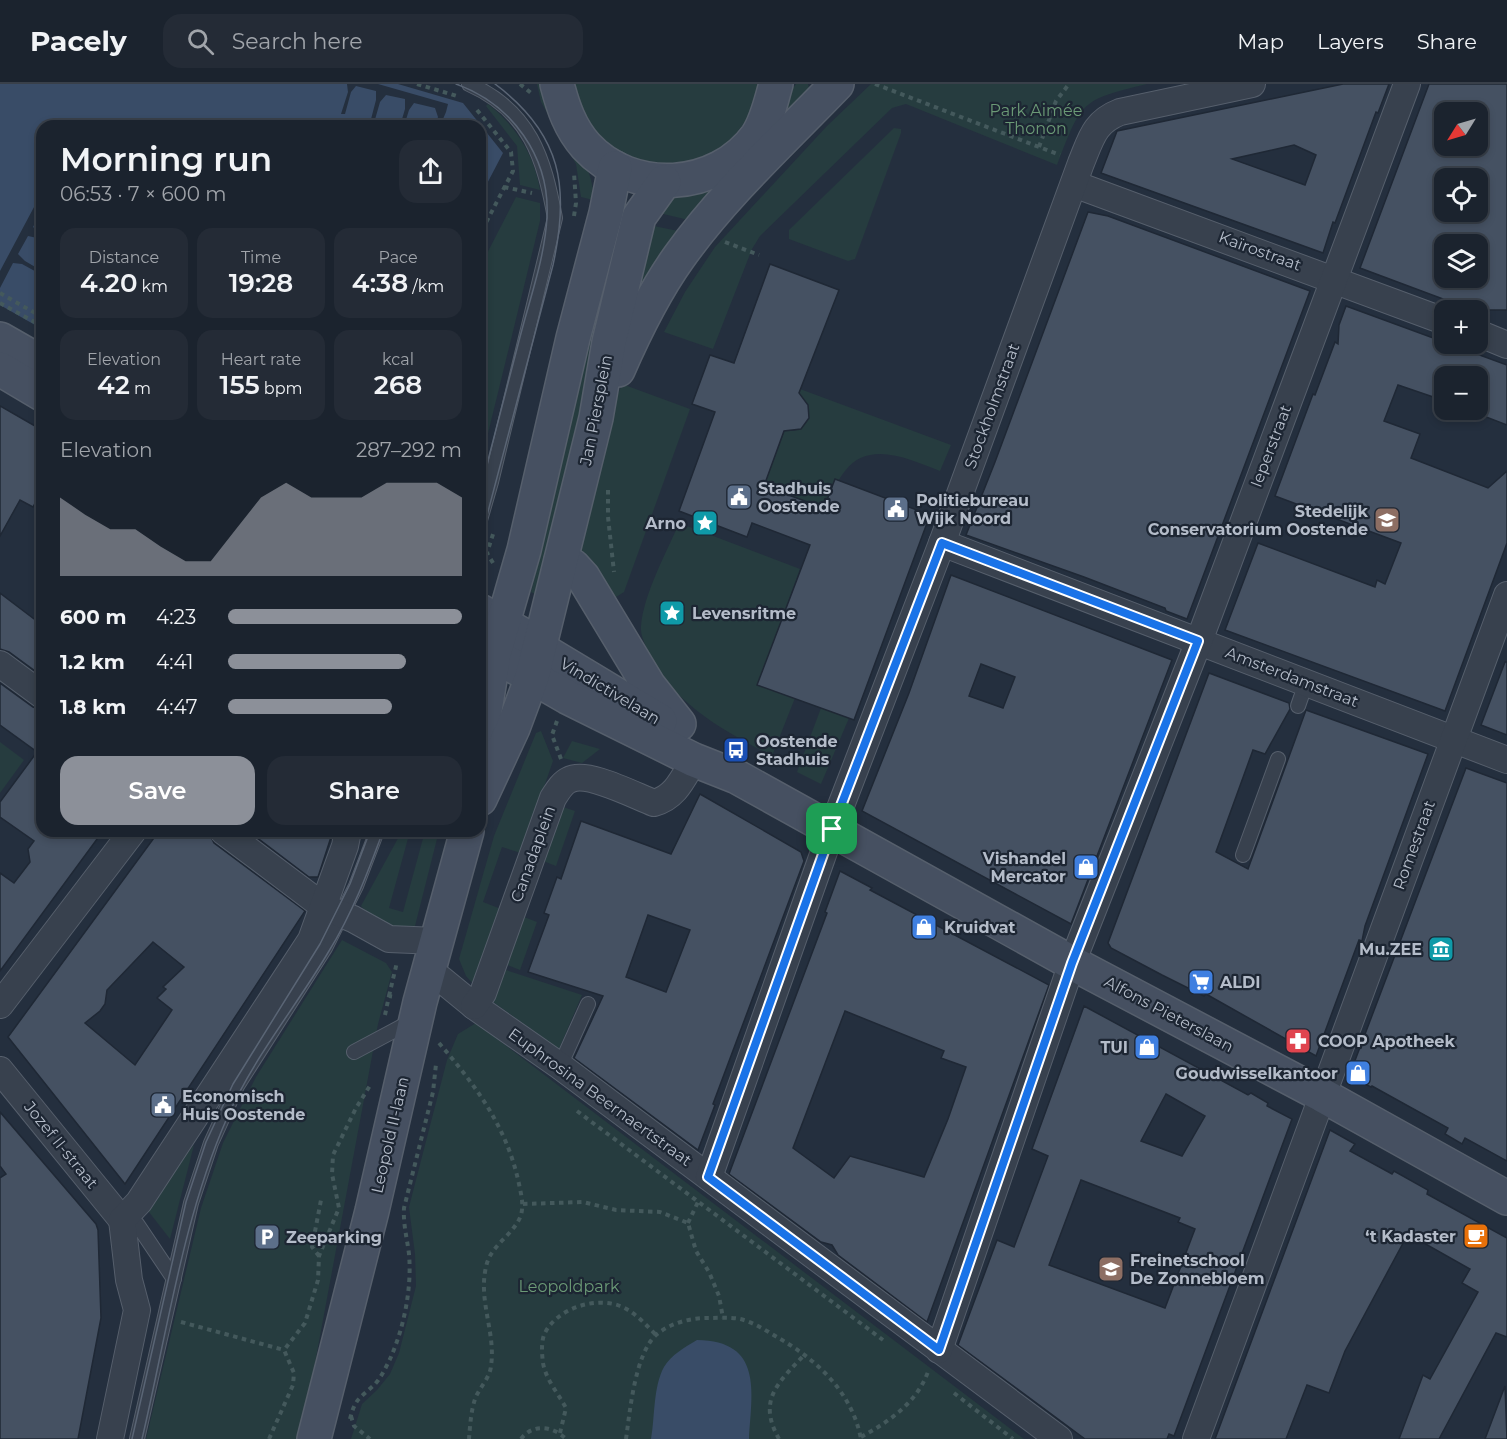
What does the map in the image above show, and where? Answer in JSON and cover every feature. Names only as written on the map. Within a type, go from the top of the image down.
[{"type":"street","points":[[545,90],[587,146],[615,168],[637,178],[663,182],[691,179],[716,169],[739,154],[757,135],[769,110],[776,84]]},
{"type":"street","points":[[596,418],[638,324],[678,258],[722,204],[837,84]]},
{"type":"street","name":"Stockholmstraat","points":[[708,1177],[832,829],[942,543],[1078,173],[1098,125],[1107,117],[1120,112],[1252,84]]},
{"type":"street","name":"Ieperstraat","points":[[939,1350],[1072,963],[1198,641],[1407,84]]},
{"type":"street","points":[[486,670],[489,634],[524,550],[615,168]]},
{"type":"street","name":"Kaïrostraat","points":[[1078,173],[1334,279],[1434,317]]},
{"type":"street","name":"Jan Piersplein","points":[[541,645],[596,418],[609,342],[639,217],[663,182]]},
{"type":"street","points":[[1488,337],[1507,345]]},
{"type":"street","points":[[0,339],[36,360]]},
{"type":"street","points":[[0,369],[36,390]]},
{"type":"street","name":"Amsterdamstraat","points":[[942,543],[1198,641],[1302,695],[1452,740],[1507,760]]},
{"type":"street","points":[[561,561],[573,566],[583,577],[649,686],[692,750]]},
{"type":"street","name":"Romestraat","points":[[1196,1439],[1507,595]]},
{"type":"street","name":"Vindictivelaan","points":[[489,634],[541,645],[548,653],[692,750],[832,829]]},
{"type":"street","name":"Vindictivelaan","points":[[489,634],[532,677],[692,750]]},
{"type":"street","points":[[486,786],[513,728],[541,645]]},
{"type":"street","points":[[0,664],[36,691]]},
{"type":"street","name":"Canadaplein","points":[[474,1006],[483,993],[553,798],[560,787],[568,780],[589,778],[654,803],[665,800],[678,788],[692,750]]},
{"type":"street","name":"Alfons Pieterslaan","points":[[832,829],[1072,963],[1322,1095],[1507,1198]]},
{"type":"street","points":[[0,1005],[128,837]]},
{"type":"street","points":[[231,837],[333,911],[389,939],[437,941]]},
{"type":"street","points":[[110,1439],[137,1310],[129,1280],[122,1220],[140,1202],[311,940],[333,911],[347,837]]},
{"type":"street","name":"Leopold II-laan","points":[[314,1439],[372,1211],[428,975],[465,837]]},
{"type":"street","name":"Euphrosina Beernaertstraat","points":[[428,975],[441,979],[474,1006],[560,1066],[1059,1439]]},
{"type":"street","name":"Jozef II-straat","points":[[0,1070],[122,1220]]},
{"type":"lane","points":[[469,84],[482,89],[506,107],[533,141],[548,180],[555,218],[486,499]]},
{"type":"lane","points":[[1243,855],[1278,759]]},
{"type":"lane","points":[[137,1439],[191,1203],[222,1116],[256,1054],[320,956],[333,911],[374,837]]},
{"type":"lane","points":[[560,1066],[588,1005]]},
{"type":"lane","points":[[354,1052],[417,1019]]},
{"type":"lane","points":[[122,1220],[137,1224],[174,1279]]},
{"type":"path","points":[[417,84],[461,98]]},
{"type":"path","points":[[520,84],[545,90]]},
{"type":"path","points":[[875,84],[1040,147],[1078,173]]},
{"type":"path","points":[[1040,147],[1056,101],[1069,84]]},
{"type":"path","points":[[470,101],[485,120]]},
{"type":"path","points":[[486,121],[511,152],[513,171],[486,223]]},
{"type":"path","points":[[722,240],[759,255]]},
{"type":"path","points":[[0,293],[36,314]]},
{"type":"path","points":[[0,303],[36,323]]},
{"type":"path","points":[[608,486],[610,540],[615,579]]},
{"type":"path","points":[[380,1038],[391,997],[397,961]]},
{"type":"path","points":[[437,1053],[439,1043],[476,1088],[498,1124],[514,1161],[523,1204],[517,1224],[493,1250],[486,1263],[485,1303],[492,1344],[491,1368],[476,1398],[469,1439]]},
{"type":"path","points":[[349,1423],[357,1399],[374,1386],[390,1359],[407,1302],[410,1274],[403,1224],[404,1208],[433,1092],[436,1063]]},
{"type":"path","points":[[284,1350],[305,1323],[318,1280],[319,1256],[339,1208],[332,1174],[333,1155],[356,1108],[371,1086],[373,1077]]},
{"type":"path","points":[[572,1108],[886,1342]]},
{"type":"path","points":[[319,1256],[312,1246],[321,1200]]},
{"type":"path","points":[[523,1204],[584,1202],[616,1210],[660,1212],[688,1223],[696,1251],[709,1272],[719,1296],[723,1318]]},
{"type":"path","points":[[560,1433],[566,1408],[547,1377],[543,1363],[544,1335],[555,1321],[575,1308],[601,1302],[620,1306],[636,1315],[656,1335]]},
{"type":"path","points":[[165,1317],[284,1350]]},
{"type":"path","points":[[626,1439],[644,1352],[656,1335],[672,1325],[695,1318],[737,1318],[752,1323],[804,1354],[832,1378],[845,1397],[851,1407],[861,1438],[892,1420],[915,1395],[939,1350]]},
{"type":"path","points":[[269,1439],[294,1385],[294,1373],[284,1350]]},
{"type":"path","points":[[779,1439],[768,1411],[775,1389],[804,1354]]},
{"type":"path","points":[[920,1366],[937,1380]]},
{"type":"path","points":[[947,1387],[1013,1439]]},
{"type":"path","points":[[351,1416],[354,1426],[370,1439]]},
{"type":"path","points":[[521,1439],[532,1430],[542,1428],[560,1433],[566,1439]]},
{"type":"green space","points":[[537,84],[540,84],[582,157],[593,187],[593,200],[581,197],[576,164],[541,102]]},
{"type":"green space","points":[[568,84],[761,84],[748,118],[729,143],[706,158],[669,166],[635,162],[595,138]]},
{"type":"green space","points":[[796,84],[808,84],[812,99],[697,222],[655,212],[789,93]]},
{"type":"green space","name":"Park Aimée Thonon","points":[[871,84],[1147,84],[1108,94],[1086,106],[1072,128],[1057,165],[906,104],[892,108],[760,236],[752,249],[713,349],[664,332],[685,292],[715,247],[827,126]]},
{"type":"green space","points":[[488,104],[507,122],[522,142],[533,164],[540,190],[520,185],[517,146],[486,106]]},
{"type":"green space","points":[[894,128],[901,129],[901,133],[855,259],[848,261],[789,239],[789,230]]},
{"type":"green space","points":[[516,197],[540,203],[540,221],[486,442],[486,255]]},
{"type":"green space","points":[[617,221],[630,223],[535,594],[531,592],[547,527],[552,492]]},
{"type":"green space","points":[[649,225],[688,233],[623,338]]},
{"type":"green space","points":[[622,384],[690,409],[624,592],[608,602],[579,553],[613,406]]},
{"type":"green space","points":[[800,389],[951,445],[940,471],[891,455],[866,456],[855,461],[845,471],[824,508],[764,486],[785,430],[799,429],[809,418],[808,405],[798,396]]},
{"type":"green space","points":[[679,523],[800,569],[758,684],[795,698],[772,756],[718,726],[685,701],[658,670],[648,652],[641,632],[646,600]]},
{"type":"green space","points":[[821,708],[849,718],[821,784],[797,772]]},
{"type":"green space","points":[[541,731],[553,761],[521,853],[502,847],[483,902],[501,909],[474,985],[466,976],[459,959],[494,836],[536,733]]},
{"type":"green space","points":[[572,741],[600,749],[582,763],[563,758]]},
{"type":"green space","points":[[0,742],[24,760],[0,793]]},
{"type":"green space","points":[[557,805],[575,811],[556,866],[538,859]]},
{"type":"green space","points":[[399,837],[408,837],[389,908],[403,912],[423,837],[437,837],[415,926],[399,927],[385,924],[361,906]]},
{"type":"green space","points":[[519,915],[537,922],[520,970],[502,963]]},
{"type":"green space","points":[[342,940],[386,963],[392,972],[378,1024],[312,1379],[297,1439],[146,1439],[201,1208],[223,1143],[256,1077]]},
{"type":"green space","points":[[500,968],[582,995],[559,1049],[489,999]]},
{"type":"green space","name":"Leopoldpark","points":[[476,1023],[1024,1439],[351,1439],[362,1404],[390,1374],[399,1353],[416,1286],[415,1254],[409,1207],[447,1060],[458,1034]]},
{"type":"green space","points":[[194,1145],[170,1239],[149,1212],[163,1185]]},
{"type":"water","points":[[0,84],[398,84],[463,103],[477,120],[36,120],[36,326],[0,305]]},
{"type":"water","points":[[486,132],[503,153],[486,186]]},
{"type":"water","points":[[697,1340],[718,1343],[733,1349],[743,1359],[749,1372],[751,1387],[749,1439],[651,1439],[660,1375],[674,1355]]},
{"type":"pier","points":[[347,84],[378,84],[448,104],[443,120],[437,120],[435,108],[414,103],[406,120],[402,120],[405,99],[386,95],[380,102],[375,120],[371,120],[376,91],[356,86],[351,92],[345,114],[341,114],[348,92]]},
{"type":"pier","points":[[36,203],[36,221],[33,227],[36,230],[36,238],[28,236],[18,254],[36,267],[36,272],[22,264],[13,263],[0,288],[0,271]]},
{"type":"building","points":[[1343,84],[1389,84],[1378,113],[1376,112],[1335,223],[1333,222],[1323,253],[1101,173],[1117,131]],"holes":[[[1294,145],[1316,155],[1305,185],[1232,159]]]},
{"type":"building","points":[[1429,84],[1507,84],[1507,310],[1488,310],[1488,300],[1446,300],[1360,268]]},
{"type":"building","points":[[1088,212],[1108,216],[1310,291],[1187,619],[1166,611],[1165,608],[1084,577],[966,535]]},
{"type":"building","name":"Stadhuis Oostende","points":[[770,264],[839,290],[799,393],[808,405],[809,418],[801,429],[784,431],[764,486],[824,508],[835,479],[930,515],[854,720],[757,685],[810,545],[752,523],[747,537],[679,511],[715,412],[692,404],[710,355],[734,363]]},
{"type":"building","points":[[1346,306],[1434,338],[1434,354],[1477,354],[1507,365],[1507,425],[1488,418],[1488,366],[1434,366],[1434,397],[1398,385],[1384,421],[1420,434],[1411,458],[1488,488],[1507,471],[1507,543],[1445,711],[1225,630],[1258,543],[1375,587],[1377,580],[1385,584],[1401,543],[1275,496],[1313,394],[1315,395],[1335,342],[1338,344],[1339,325]]},
{"type":"building","points":[[0,406],[36,427],[36,501],[33,507],[20,500],[0,536]]},
{"type":"building","points":[[951,575],[1172,660],[1071,924],[862,811],[909,693]],"holes":[[[981,664],[1015,677],[1003,708],[969,696]]]},
{"type":"building","points":[[0,593],[36,620],[36,672],[9,652],[0,649]]},
{"type":"building","points":[[1505,662],[1507,662],[1507,735],[1481,725]]},
{"type":"building","points":[[1209,673],[1289,703],[1290,709],[1265,754],[1253,750],[1216,852],[1248,869],[1306,710],[1428,754],[1365,926],[1362,941],[1359,940],[1316,1056],[1206,994],[1204,996],[1111,948],[1108,943]]},
{"type":"building","points":[[0,683],[36,708],[36,751],[0,725]]},
{"type":"building","points":[[36,753],[36,837],[99,837],[0,971],[0,873],[14,883],[30,862],[28,849],[34,841],[0,817],[0,802]]},
{"type":"building","points":[[1466,768],[1507,783],[1507,1161],[1465,1138],[1462,1144],[1445,1134],[1448,1128],[1372,1086],[1354,1079],[1351,1071]]},
{"type":"building","points":[[700,794],[801,852],[804,861],[698,1150],[574,1058],[603,996],[528,972],[549,915],[544,913],[557,877],[561,879],[581,821],[671,854]],"holes":[[[648,915],[690,930],[666,992],[626,977]]]},
{"type":"building","points":[[155,837],[211,837],[214,843],[305,911],[125,1184],[8,1037]],"holes":[[[153,942],[184,967],[163,987],[166,989],[157,998],[172,1010],[135,1065],[85,1023],[105,1004],[107,990]]]},
{"type":"building","points":[[256,837],[331,837],[318,877],[309,877]]},
{"type":"building","points":[[840,871],[872,888],[870,890],[1049,985],[927,1322],[838,1255],[832,1245],[821,1242],[729,1174],[827,913],[825,912]],"holes":[[[845,1011],[944,1051],[941,1058],[966,1067],[924,1177],[850,1156],[834,1178],[793,1148]]]},
{"type":"building","points":[[1084,1006],[1248,1095],[1251,1093],[1268,1103],[1267,1106],[1292,1119],[1174,1436],[1169,1434],[1167,1439],[1085,1439],[958,1345],[997,1240],[1014,1247],[1048,1156],[1032,1149]],"holes":[[[1166,1094],[1205,1116],[1182,1156],[1141,1141]],[[1081,1180],[1180,1218],[1178,1222],[1195,1229],[1165,1308],[1049,1265]]]},
{"type":"building","points":[[0,1112],[96,1224],[98,1230],[101,1318],[78,1439],[0,1439],[0,1178],[6,1174],[0,1166]]},
{"type":"building","points":[[1330,1130],[1355,1144],[1350,1151],[1392,1174],[1394,1171],[1428,1190],[1427,1194],[1507,1238],[1507,1337],[1496,1333],[1439,1439],[1399,1439],[1423,1375],[1430,1379],[1478,1292],[1462,1283],[1470,1269],[1408,1234],[1345,1351],[1329,1393],[1307,1385],[1286,1439],[1215,1439]]},
{"type":"building","points":[[1505,1386],[1507,1439],[1485,1439]]},
{"type":"tram line","points":[[456,84],[494,105],[524,136],[542,174],[546,195],[546,232],[540,262],[486,468]]},
{"type":"tram line","points":[[486,519],[553,265],[561,211],[556,164],[547,143],[535,123],[495,84]]},
{"type":"tram line","points":[[132,1439],[186,1202],[206,1142],[233,1084],[320,944],[350,884],[368,837]]},
{"type":"tram line","points":[[142,1439],[187,1236],[212,1156],[227,1118],[249,1074],[337,937],[352,908],[381,837]]},
{"type":"place","name":"Stadhuis Oostende","points":[[739,497]]},
{"type":"place","name":"Politiebureau Wijk Noord","points":[[896,509]]},
{"type":"place","name":"Stedelijk Conservatorium Oostende","points":[[1387,520]]},
{"type":"place","name":"Arno","points":[[705,523]]},
{"type":"place","name":"Levensritme","points":[[672,613]]},
{"type":"place","name":"Oostende Stadhuis","points":[[736,750]]},
{"type":"place","name":"Vishandel Mercator","points":[[1086,867]]},
{"type":"place","name":"Kruidvat","points":[[924,927]]},
{"type":"place","name":"Mu.ZEE","points":[[1441,949]]},
{"type":"place","name":"ALDI","points":[[1201,982]]},
{"type":"place","name":"COOP Apotheek","points":[[1298,1041]]},
{"type":"place","name":"TUI","points":[[1147,1047]]},
{"type":"place","name":"Goudwisselkantoor","points":[[1358,1073]]},
{"type":"place","name":"Economisch Huis Oostende","points":[[163,1105]]},
{"type":"place","name":"‘t Kadaster","points":[[1476,1236]]},
{"type":"place","name":"Zeeparking","points":[[267,1237]]},
{"type":"place","name":"Freinetschool De Zonnebloem","points":[[1111,1269]]},
{"type":"route","points":[[942,543],[1198,641],[1072,963],[939,1350],[708,1177],[832,829],[942,543]]}]
